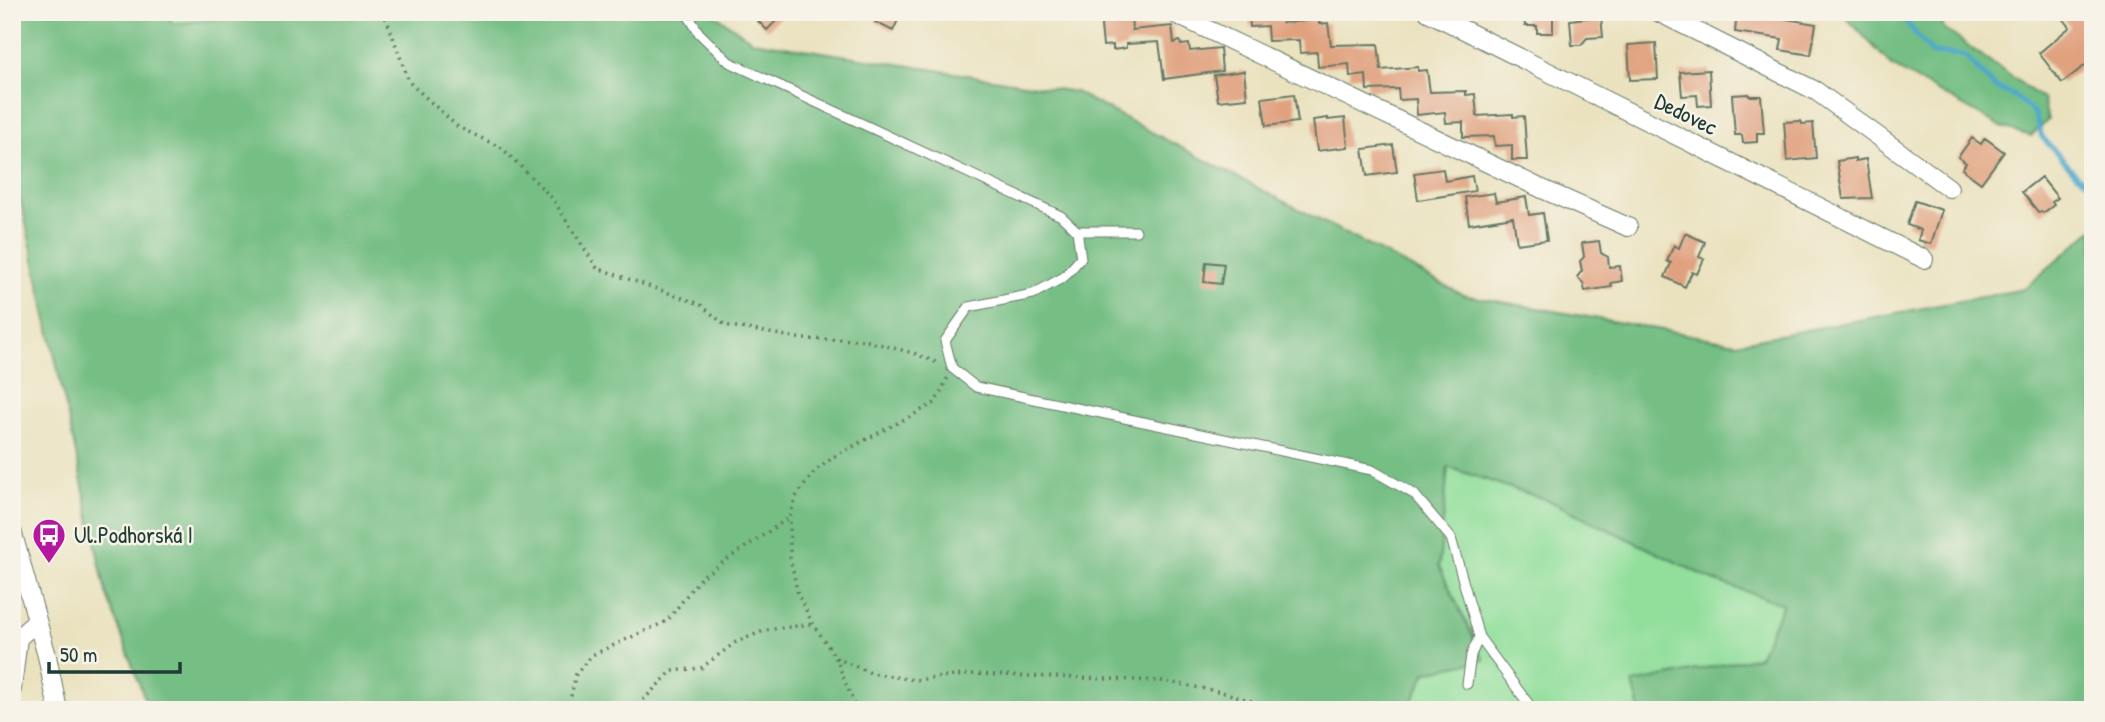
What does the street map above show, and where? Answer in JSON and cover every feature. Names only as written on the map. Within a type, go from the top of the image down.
[{"type":"street","points":[[1171,12],[1540,188],[1628,227]]},
{"type":"street","name":"Dedovec","points":[[1428,12],[1923,259]]},
{"type":"street","points":[[1658,12],[1816,91],[1949,188]]},
{"type":"street","points":[[12,531],[58,710]]},
{"type":"street","points":[[12,689],[18,638],[37,621]]},
{"type":"lane","points":[[686,12],[699,33],[729,62],[1061,216],[1077,232],[1081,258],[1064,277],[1033,295],[969,307],[944,341],[952,368],[976,387],[1372,470],[1414,494],[1451,538],[1479,637],[1533,710]]},
{"type":"lane","points":[[1077,232],[1136,230]]},
{"type":"lane","points":[[1467,684],[1471,655],[1479,637]]},
{"type":"path","points":[[381,12],[387,20],[409,82],[458,127],[502,148],[552,198],[597,268],[701,304],[725,325],[803,339],[864,340],[913,353],[952,368],[935,403],[835,456],[815,471],[794,498],[790,517],[790,557],[798,595],[813,624],[836,657],[854,704],[859,710]]},
{"type":"path","points":[[570,710],[576,674],[592,655],[667,621],[701,577],[790,517]]},
{"type":"path","points":[[633,710],[672,671],[701,668],[736,642],[766,630],[813,624]]},
{"type":"path","points":[[836,657],[871,673],[914,680],[975,674],[1163,681],[1222,692],[1276,706],[1282,710]]},
{"type":"green space","points":[[12,12],[163,12],[173,24],[284,12],[711,12],[753,41],[1075,92],[1463,295],[1736,343],[2024,289],[2093,229],[2093,710],[1640,710],[1633,683],[1759,657],[1783,604],[1713,580],[1550,501],[1448,467],[1439,566],[1484,660],[1426,672],[1408,710],[149,710],[106,593],[24,214],[12,172]]},
{"type":"green space","points":[[163,12],[284,12],[173,24]]},
{"type":"green space","points":[[1841,12],[1943,12],[1943,28],[2043,99],[2048,120],[2031,136],[2002,127],[1892,66]]},
{"type":"green space","points":[[1448,467],[1550,501],[1713,580],[1784,604],[1759,657],[1634,683],[1640,710],[1408,710],[1426,672],[1484,659],[1439,567]]},
{"type":"building","points":[[749,12],[785,12],[767,30]]},
{"type":"building","points":[[880,12],[889,12],[899,18],[893,31],[875,22]]},
{"type":"building","points":[[1249,12],[1281,12],[1282,23],[1319,20],[1319,24],[1328,23],[1331,45],[1378,44],[1381,70],[1418,67],[1418,71],[1427,70],[1430,92],[1466,91],[1466,95],[1475,94],[1477,116],[1524,116],[1527,160],[1512,160],[1512,145],[1495,146],[1494,136],[1463,137],[1463,122],[1446,123],[1445,112],[1417,115],[1416,99],[1399,100],[1398,89],[1367,90],[1366,75],[1350,77],[1349,64],[1318,67],[1317,52],[1300,53],[1299,40],[1268,41],[1267,26],[1250,27]]},
{"type":"building","points":[[1524,12],[1553,12],[1553,33],[1537,33],[1537,26],[1525,26]]},
{"type":"building","points":[[1737,12],[1768,12],[1768,16],[1816,24],[1811,55],[1780,50],[1782,39],[1735,32]]},
{"type":"building","points":[[2058,12],[2093,12],[2093,59],[2062,83],[2039,53],[2070,27]]},
{"type":"building","points":[[1115,13],[1115,16],[1131,14],[1132,30],[1172,26],[1174,43],[1180,41],[1181,45],[1189,44],[1190,51],[1220,48],[1222,71],[1164,79],[1159,42],[1126,44],[1126,48],[1113,50],[1113,45],[1103,46],[1100,15]]},
{"type":"building","points":[[1601,16],[1603,37],[1587,38],[1581,45],[1572,45],[1570,20]]},
{"type":"building","points":[[1656,43],[1658,79],[1630,80],[1628,45]]},
{"type":"building","points":[[1709,70],[1711,105],[1698,106],[1697,95],[1682,96],[1680,72]]},
{"type":"building","points":[[1244,71],[1247,98],[1218,101],[1214,75]]},
{"type":"building","points":[[1294,94],[1298,122],[1266,126],[1262,98]]},
{"type":"building","points":[[1732,95],[1761,96],[1764,133],[1757,133],[1757,142],[1743,143],[1742,135],[1735,135]]},
{"type":"building","points":[[1345,118],[1348,147],[1317,151],[1313,120]]},
{"type":"building","points":[[1801,121],[1802,124],[1813,123],[1816,158],[1787,161],[1784,122]]},
{"type":"building","points":[[1972,138],[1981,144],[1985,138],[2004,152],[1981,183],[1962,169],[1966,163],[1958,157]]},
{"type":"building","points":[[1393,145],[1397,172],[1367,176],[1363,149]]},
{"type":"building","points":[[1855,158],[1855,161],[1866,159],[1872,198],[1843,199],[1837,161]]},
{"type":"building","points":[[1443,169],[1445,181],[1472,176],[1475,191],[1418,200],[1414,173]]},
{"type":"building","points":[[2041,177],[2058,198],[2052,202],[2054,205],[2039,213],[2022,192]]},
{"type":"building","points":[[1494,193],[1496,202],[1526,197],[1529,215],[1543,213],[1547,240],[1517,244],[1513,217],[1469,224],[1465,197]]},
{"type":"building","points":[[1915,201],[1942,210],[1931,244],[1918,240],[1921,230],[1907,225]]},
{"type":"building","points":[[1685,233],[1705,242],[1699,257],[1704,259],[1697,274],[1692,272],[1685,287],[1665,277],[1671,263],[1667,261],[1674,245],[1679,248]]},
{"type":"building","points":[[1599,241],[1601,253],[1608,257],[1609,267],[1620,266],[1622,281],[1611,283],[1612,287],[1585,291],[1583,283],[1577,277],[1582,271],[1582,243]]},
{"type":"building","points":[[1206,262],[1224,264],[1221,284],[1204,282]]},
{"type":"waterway","points":[[1898,12],[1932,53],[1964,55],[1993,86],[2016,97],[2035,114],[2042,137],[2077,175],[2093,186]]},
{"type":"place","name":"Ul.Podhorská I","points":[[49,565]]}]
